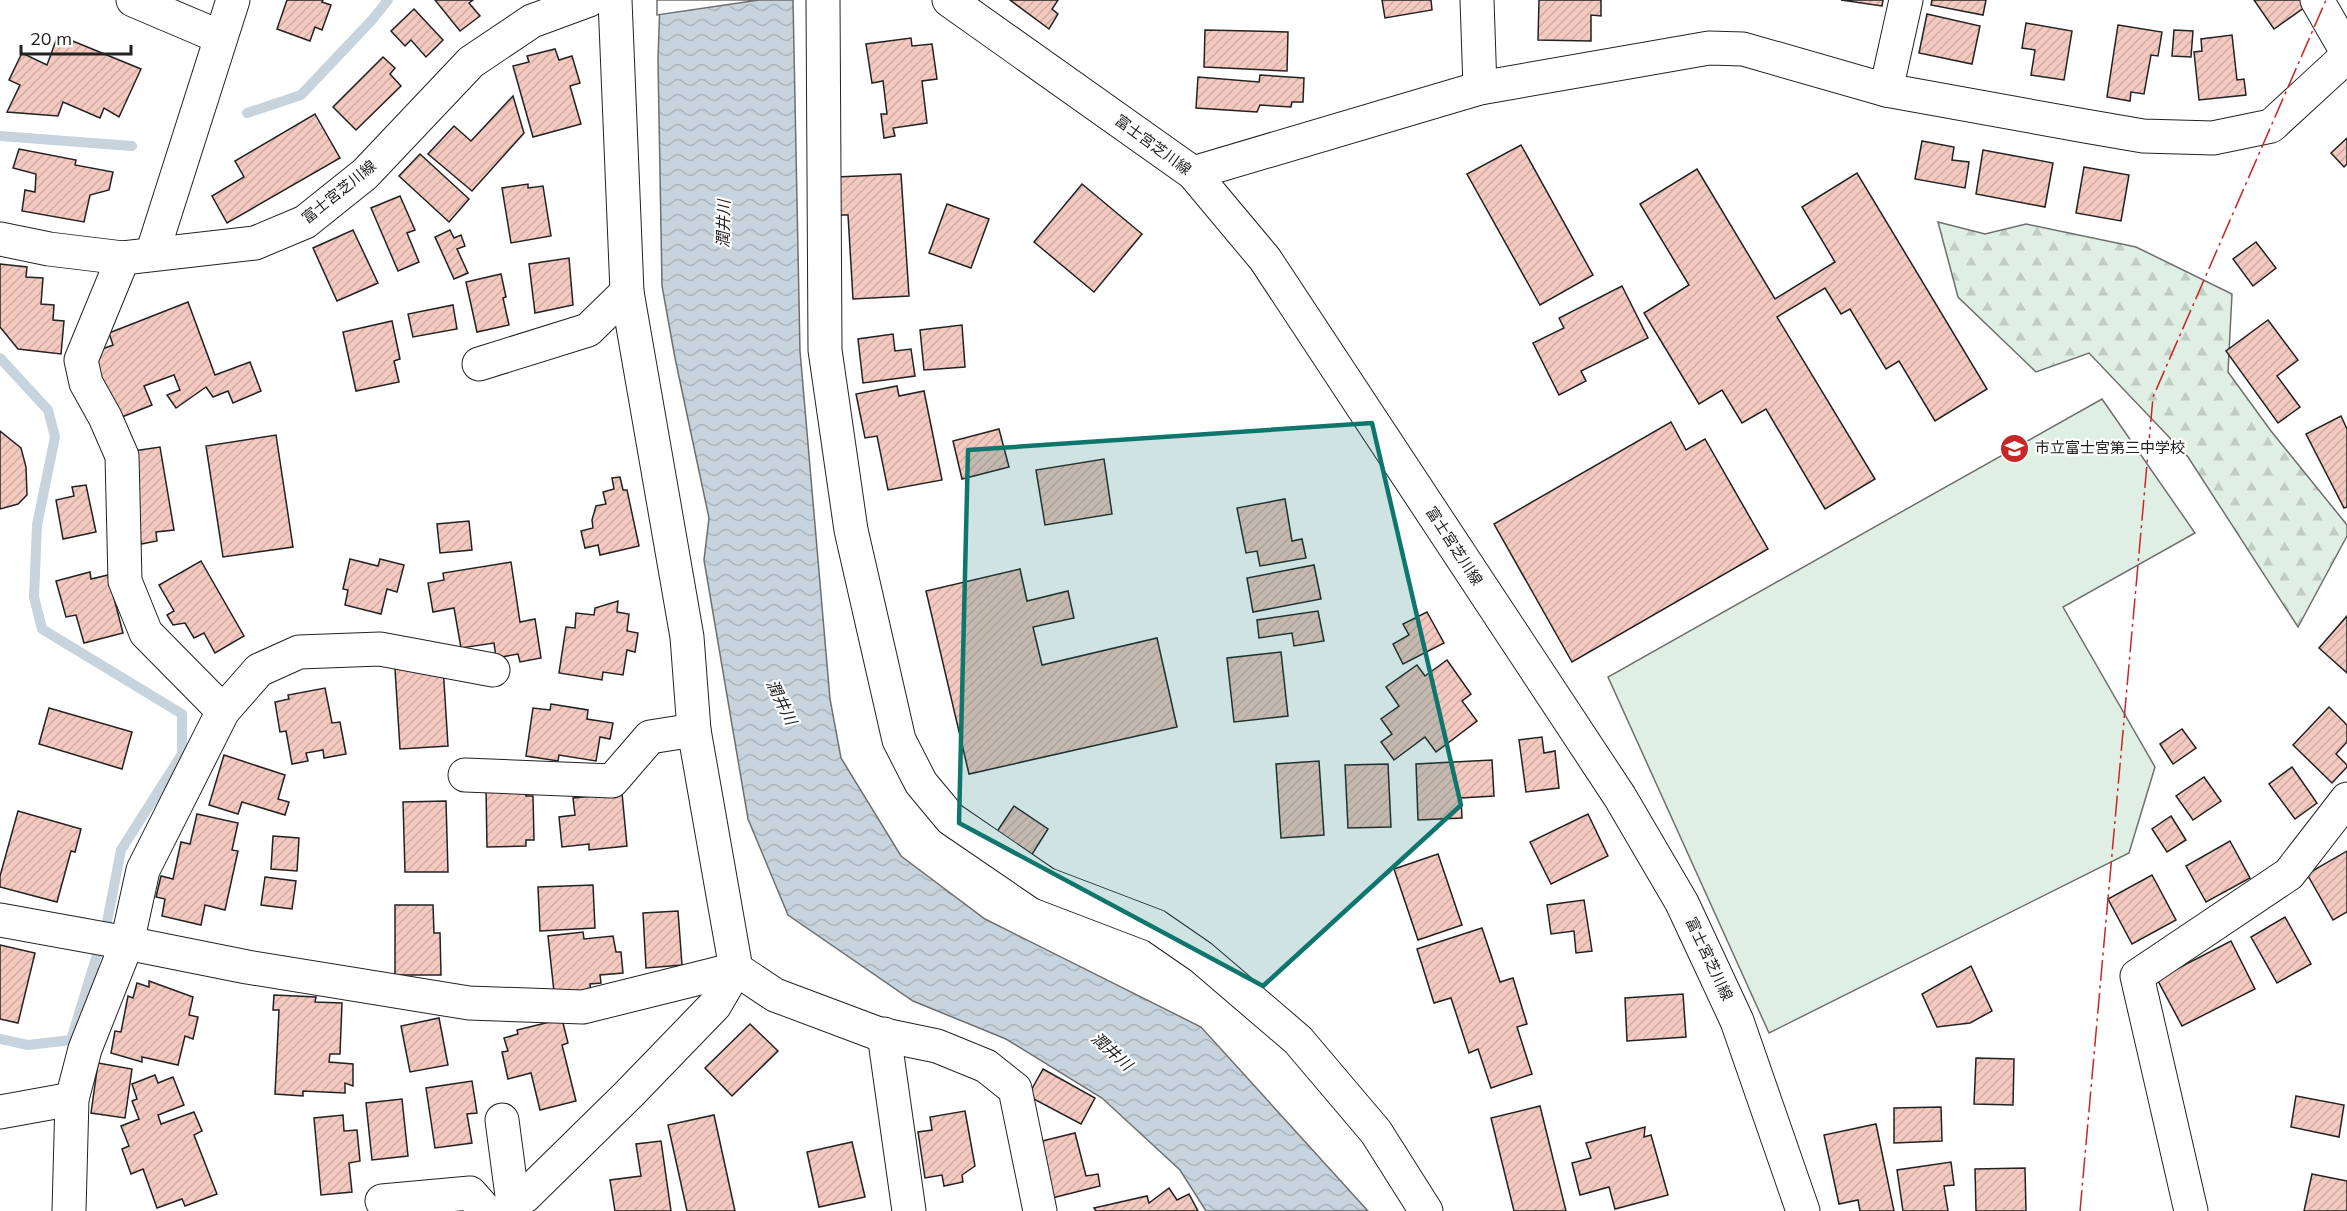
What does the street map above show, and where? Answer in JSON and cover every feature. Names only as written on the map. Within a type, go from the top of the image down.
[{"type":"street","points":[[133,0],[220,37]]},
{"type":"street","points":[[223,711],[146,633],[125,581],[122,456],[105,417],[86,383],[81,360],[138,256],[232,0]]},
{"type":"street","name":"富士宮芝川線","points":[[0,239],[49,249],[138,256],[255,243],[305,222],[365,174],[471,62],[532,21],[589,0]]},
{"type":"street","points":[[505,1209],[629,1094],[715,1005],[736,969],[694,730],[687,637],[627,292],[615,0]]},
{"type":"street","points":[[823,0],[825,350],[851,530],[899,740],[921,783],[951,819],[1046,884],[1155,926],[1201,957],[1298,1040],[1376,1132],[1426,1211]]},
{"type":"street","name":"富士宮芝川線","points":[[949,0],[1193,173],[1265,259],[1620,797],[1671,884],[1692,923],[1737,1022],[1803,1211]]},
{"type":"street","points":[[1477,0],[1480,88]]},
{"type":"street","points":[[1886,90],[1906,0]]},
{"type":"street","points":[[1193,173],[1480,88],[1709,48],[1743,49],[1886,90],[2143,136],[2213,138],[2271,126],[2347,54],[2317,0]]},
{"type":"street","points":[[479,364],[588,330],[627,292]]},
{"type":"street","points":[[69,1211],[72,1099],[84,1050],[122,942],[143,870],[223,711],[259,670],[299,652],[380,649],[493,670]]},
{"type":"street","points":[[465,775],[612,781],[650,737],[694,730]]},
{"type":"street","points":[[2191,1211],[2137,976],[2289,874],[2347,799]]},
{"type":"street","points":[[0,920],[246,967],[469,1003],[583,1007],[736,969],[775,995],[879,1034],[937,1046],[986,1066],[1015,1089],[1040,1211]]},
{"type":"street","points":[[884,1034],[909,1211]]},
{"type":"street","points":[[0,1112],[72,1099]]},
{"type":"street","points":[[502,1120],[505,1209]]},
{"type":"street","points":[[382,1201],[470,1192],[505,1209]]},
{"type":"highlighted area","points":[[1372,423],[1461,805],[1263,986],[959,823],[968,450]]},
{"type":"green space","points":[[1938,222],[1985,234],[2026,224],[2136,247],[2232,294],[2228,372],[2271,431],[2347,525],[2347,536],[2298,627],[2188,457],[2089,353],[2036,372],[1958,297]]},
{"type":"green space","points":[[2102,399],[2195,533],[2063,607],[2155,767],[2129,853],[1769,1033],[1608,677]]},
{"type":"water","name":"潤井川","points":[[660,0],[793,0],[800,351],[830,699],[841,758],[901,856],[985,919],[1201,1027],[1368,1211],[1206,1211],[1180,1170],[1102,1098],[1006,1039],[913,1001],[788,915],[748,819],[704,560],[709,518],[662,286],[658,60]]},
{"type":"pier","points":[[657,0],[759,0],[657,15]]},
{"type":"building","points":[[287,0],[323,0],[322,2],[331,5],[322,30],[315,27],[310,41],[277,29]]},
{"type":"building","points":[[435,0],[473,0],[469,3],[480,16],[460,31]]},
{"type":"building","points":[[1010,0],[1058,0],[1052,9],[1058,14],[1049,29]]},
{"type":"building","points":[[1382,0],[1431,0],[1432,10],[1385,18]]},
{"type":"building","points":[[1539,0],[1601,0],[1601,16],[1591,15],[1591,41],[1538,40]]},
{"type":"building","points":[[1841,0],[1883,0],[1882,6]]},
{"type":"building","points":[[1932,0],[1986,0],[1983,15],[1931,5]]},
{"type":"building","points":[[2254,0],[2305,0],[2308,5],[2274,29]]},
{"type":"building","points":[[414,9],[443,40],[426,57],[411,40],[405,46],[391,31]]},
{"type":"building","points":[[1927,14],[1980,26],[1972,64],[1919,53]]},
{"type":"building","points":[[2026,23],[2072,31],[2064,80],[2031,75],[2035,50],[2022,48]]},
{"type":"building","points":[[2118,25],[2162,32],[2158,56],[2151,55],[2144,94],[2131,92],[2130,101],[2107,97]]},
{"type":"building","points":[[1205,30],[1288,32],[1287,71],[1204,67]]},
{"type":"building","points":[[2174,30],[2193,31],[2191,57],[2172,56]]},
{"type":"building","points":[[58,35],[141,69],[119,117],[104,108],[100,118],[63,102],[58,116],[7,112],[20,85],[9,80],[22,53],[47,65]]},
{"type":"building","points":[[2232,35],[2237,80],[2244,79],[2246,95],[2199,100],[2194,52],[2202,51],[2201,39]]},
{"type":"building","points":[[911,38],[912,46],[932,44],[937,79],[922,81],[927,123],[893,128],[895,136],[884,138],[881,114],[887,114],[883,81],[872,83],[866,44]]},
{"type":"building","points":[[555,49],[559,60],[572,56],[580,83],[570,86],[581,124],[533,137],[513,66],[529,62],[527,56]]},
{"type":"building","points":[[383,57],[395,68],[390,74],[401,86],[356,130],[333,107]]},
{"type":"building","points":[[1260,75],[1304,78],[1303,102],[1292,102],[1291,107],[1260,105],[1257,112],[1196,108],[1198,77],[1259,82]]},
{"type":"building","points":[[513,96],[524,133],[472,191],[428,154],[454,126],[471,141]]},
{"type":"building","points":[[315,114],[340,158],[227,223],[212,196],[244,177],[235,161]]},
{"type":"building","points":[[2347,138],[2347,164],[2344,167],[2331,153]]},
{"type":"building","points":[[1922,141],[1954,147],[1952,160],[1969,162],[1965,188],[1915,179]]},
{"type":"building","points":[[1521,145],[1593,275],[1540,305],[1467,174]]},
{"type":"building","points":[[19,149],[76,160],[75,165],[113,172],[109,190],[90,195],[84,222],[22,211],[25,190],[35,192],[36,174],[13,168]]},
{"type":"building","points":[[1983,150],[2053,163],[2045,207],[1976,194]]},
{"type":"building","points":[[420,154],[469,199],[449,222],[399,176]]},
{"type":"building","points":[[2084,167],[2129,175],[2121,221],[2076,213]]},
{"type":"building","points":[[1697,169],[1775,299],[1835,262],[1802,207],[1857,173],[1987,389],[1935,421],[1899,361],[1886,369],[1850,309],[1841,314],[1825,288],[1777,317],[1875,479],[1825,509],[1766,409],[1742,423],[1722,390],[1699,404],[1644,313],[1689,285],[1640,204]]},
{"type":"building","points":[[901,174],[909,296],[853,299],[848,215],[839,215],[837,177]]},
{"type":"building","points":[[528,184],[528,188],[543,186],[551,236],[511,243],[502,188]]},
{"type":"building","points":[[1082,184],[1142,234],[1094,292],[1034,242]]},
{"type":"building","points":[[400,196],[415,230],[407,233],[419,262],[398,271],[371,208]]},
{"type":"building","points":[[947,204],[989,219],[971,268],[929,253]]},
{"type":"building","points":[[353,230],[378,283],[337,301],[313,248]]},
{"type":"building","points":[[450,230],[454,238],[461,235],[465,246],[457,249],[468,273],[454,279],[435,237]]},
{"type":"building","points":[[2256,242],[2276,268],[2253,286],[2233,259]]},
{"type":"building","points":[[569,258],[573,305],[535,313],[529,264]]},
{"type":"building","points":[[0,264],[27,267],[26,277],[43,278],[41,304],[54,305],[53,320],[64,321],[61,354],[18,349],[0,327]]},
{"type":"building","points":[[501,274],[509,325],[477,332],[466,282]]},
{"type":"building","points":[[1622,286],[1648,338],[1581,371],[1586,381],[1559,395],[1533,343],[1564,328],[1559,318]]},
{"type":"building","points":[[188,302],[215,375],[250,362],[261,391],[233,403],[228,391],[213,397],[206,387],[176,408],[167,395],[180,390],[174,375],[144,386],[152,405],[112,421],[86,355],[113,345],[109,333]]},
{"type":"building","points":[[453,305],[457,329],[413,337],[408,314]]},
{"type":"building","points":[[2268,320],[2298,360],[2277,376],[2300,407],[2278,423],[2226,351]]},
{"type":"building","points":[[392,321],[400,359],[394,361],[399,382],[356,391],[343,332]]},
{"type":"building","points":[[962,325],[965,367],[924,370],[920,330]]},
{"type":"building","points":[[893,334],[895,351],[911,349],[915,376],[863,383],[858,339]]},
{"type":"building","points":[[897,386],[899,396],[924,391],[942,480],[888,490],[877,436],[865,438],[856,394]]},
{"type":"building","points":[[2341,416],[2347,429],[2347,507],[2344,508],[2306,434]]},
{"type":"building","points":[[1671,422],[1686,450],[1705,439],[1768,549],[1572,662],[1494,524]]},
{"type":"building","points":[[999,429],[1009,467],[962,479],[953,441]]},
{"type":"building","points":[[0,431],[21,448],[26,467],[27,495],[18,504],[0,509]]},
{"type":"building","points":[[276,435],[293,547],[223,557],[206,446]]},
{"type":"building","points":[[160,447],[174,530],[156,532],[157,541],[141,544],[127,452]]},
{"type":"building","points":[[1104,459],[1112,514],[1045,525],[1036,470]]},
{"type":"building","points":[[620,477],[623,490],[627,490],[639,546],[600,555],[598,545],[585,548],[581,531],[593,528],[592,520],[596,506],[606,504],[603,492],[614,489],[612,478]]},
{"type":"building","points":[[86,485],[96,532],[63,539],[56,500],[74,496],[72,487]]},
{"type":"building","points":[[1285,499],[1292,541],[1302,539],[1306,558],[1260,566],[1257,551],[1246,553],[1237,508]]},
{"type":"building","points":[[469,521],[472,550],[440,553],[437,524]]},
{"type":"building","points":[[350,559],[378,566],[380,559],[404,565],[397,592],[387,589],[381,614],[345,605],[348,590],[343,589]]},
{"type":"building","points":[[201,561],[244,636],[215,653],[204,633],[194,638],[185,623],[173,625],[167,615],[174,611],[159,585]]},
{"type":"building","points":[[511,562],[520,622],[535,619],[541,658],[520,662],[518,654],[496,658],[494,643],[461,648],[454,608],[433,612],[428,583],[444,580],[443,573]]},
{"type":"building","points":[[1314,565],[1321,599],[1253,612],[1247,578]]},
{"type":"building","points":[[1020,569],[1027,601],[1068,591],[1074,618],[1033,627],[1042,665],[1157,638],[1177,727],[969,774],[926,591]]},
{"type":"building","points":[[90,572],[91,579],[108,575],[123,633],[84,643],[76,615],[66,617],[56,581]]},
{"type":"building","points":[[618,601],[617,612],[629,614],[627,631],[638,633],[635,652],[627,650],[623,675],[603,672],[602,680],[559,673],[566,627],[575,628],[576,613],[594,615],[595,608]]},
{"type":"building","points":[[1318,611],[1324,641],[1294,646],[1292,633],[1259,638],[1257,620]]},
{"type":"building","points":[[1427,612],[1444,643],[1403,664],[1393,644],[1409,635],[1403,624]]},
{"type":"building","points":[[2347,616],[2347,673],[2319,648]]},
{"type":"building","points":[[1281,652],[1288,716],[1234,722],[1227,658]]},
{"type":"building","points":[[1447,660],[1471,694],[1462,701],[1477,721],[1436,752],[1425,737],[1394,760],[1381,742],[1392,734],[1381,719],[1399,706],[1386,687],[1417,665],[1425,676]]},
{"type":"building","points":[[443,666],[448,746],[400,749],[395,669]]},
{"type":"building","points":[[325,688],[332,723],[340,722],[346,754],[324,758],[323,750],[306,753],[308,761],[292,764],[286,731],[280,732],[275,702],[289,699],[288,695]]},
{"type":"building","points":[[551,704],[588,710],[587,719],[613,723],[610,739],[600,737],[596,761],[559,755],[558,761],[526,756],[533,708],[550,710]]},
{"type":"building","points":[[2329,707],[2347,725],[2347,742],[2336,754],[2347,767],[2332,783],[2293,745]]},
{"type":"building","points":[[49,708],[132,732],[122,769],[39,744]]},
{"type":"building","points":[[2182,729],[2196,748],[2173,764],[2160,744]]},
{"type":"building","points":[[1542,737],[1544,753],[1555,751],[1559,788],[1526,792],[1519,740]]},
{"type":"building","points":[[224,755],[285,775],[278,799],[289,802],[285,815],[242,802],[238,814],[209,805]]},
{"type":"building","points":[[1492,760],[1494,796],[1461,798],[1462,818],[1418,820],[1416,764]]},
{"type":"building","points":[[1319,761],[1324,835],[1281,838],[1276,764]]},
{"type":"building","points":[[1388,764],[1391,827],[1348,828],[1345,765]]},
{"type":"building","points":[[2292,767],[2317,803],[2295,819],[2269,784]]},
{"type":"building","points":[[2204,777],[2221,801],[2193,820],[2176,796]]},
{"type":"building","points":[[525,788],[526,796],[533,796],[534,840],[526,840],[526,846],[487,847],[486,789]]},
{"type":"building","points":[[622,793],[627,846],[589,850],[589,844],[562,847],[559,817],[575,815],[573,798]]},
{"type":"building","points":[[446,801],[448,872],[405,872],[403,802]]},
{"type":"building","points":[[1014,806],[1048,829],[1031,856],[996,833]]},
{"type":"building","points":[[18,811],[81,829],[75,852],[71,851],[57,902],[0,887],[0,876]]},
{"type":"building","points":[[197,814],[238,823],[232,850],[238,851],[225,910],[205,905],[201,925],[162,916],[165,899],[156,897],[161,876],[173,879],[181,842],[190,844]]},
{"type":"building","points":[[1588,814],[1608,856],[1551,884],[1530,842]]},
{"type":"building","points":[[2171,816],[2186,840],[2167,852],[2152,829]]},
{"type":"building","points":[[273,836],[299,838],[297,871],[271,869]]},
{"type":"building","points":[[2230,841],[2250,878],[2206,902],[2186,866]]},
{"type":"building","points":[[2347,851],[2347,912],[2333,920],[2307,874]]},
{"type":"building","points":[[1438,854],[1462,925],[1418,940],[1394,869]]},
{"type":"building","points":[[2152,875],[2176,920],[2132,944],[2108,899]]},
{"type":"building","points":[[265,877],[296,881],[292,909],[261,905]]},
{"type":"building","points":[[593,885],[595,928],[540,931],[538,887]]},
{"type":"building","points":[[1584,900],[1592,951],[1576,953],[1574,931],[1551,934],[1547,905]]},
{"type":"building","points":[[395,905],[433,905],[434,933],[440,933],[441,975],[395,975]]},
{"type":"building","points":[[678,911],[682,965],[646,968],[643,913]]},
{"type":"building","points":[[2285,917],[2311,964],[2277,983],[2251,937]]},
{"type":"building","points":[[1482,928],[1500,982],[1513,978],[1527,1024],[1517,1027],[1532,1074],[1491,1088],[1478,1049],[1469,1053],[1451,998],[1434,1003],[1417,949]]},
{"type":"building","points":[[583,932],[584,939],[613,936],[616,952],[621,952],[623,973],[600,975],[601,983],[590,984],[591,995],[554,992],[548,936]]},
{"type":"building","points":[[2231,941],[2255,989],[2182,1026],[2157,979]]},
{"type":"building","points":[[0,945],[35,953],[18,1023],[0,1019]]},
{"type":"building","points":[[1971,966],[1992,1011],[1970,1023],[1937,1027],[1922,994]]},
{"type":"building","points":[[149,981],[193,997],[189,1015],[198,1017],[193,1039],[185,1036],[178,1065],[142,1057],[142,1062],[111,1053],[115,1031],[121,1032],[128,996],[133,998],[137,983],[149,987]]},
{"type":"building","points":[[1683,994],[1686,1037],[1627,1041],[1625,998]]},
{"type":"building","points":[[274,995],[316,997],[315,1002],[342,1003],[340,1054],[330,1054],[329,1062],[353,1064],[353,1086],[345,1083],[345,1093],[303,1091],[303,1096],[275,1094],[279,1010],[273,1010]]},
{"type":"building","points":[[439,1018],[448,1065],[410,1072],[401,1026]]},
{"type":"building","points":[[562,1019],[568,1043],[562,1045],[576,1101],[540,1110],[531,1073],[508,1079],[502,1052],[508,1051],[504,1038],[518,1034],[517,1030]]},
{"type":"building","points":[[750,1024],[778,1051],[732,1096],[705,1068]]},
{"type":"building","points":[[1976,1058],[2014,1059],[2013,1105],[1974,1104]]},
{"type":"building","points":[[98,1063],[132,1069],[125,1118],[91,1113]]},
{"type":"building","points":[[1043,1069],[1095,1098],[1081,1124],[1028,1096]]},
{"type":"building","points":[[155,1075],[158,1083],[173,1077],[184,1105],[158,1115],[161,1124],[194,1112],[202,1131],[194,1135],[217,1194],[185,1206],[182,1199],[157,1208],[143,1169],[131,1174],[122,1149],[129,1146],[121,1126],[139,1119],[132,1101],[137,1099],[132,1084]]},
{"type":"building","points":[[472,1081],[477,1113],[467,1114],[472,1143],[435,1148],[426,1088]]},
{"type":"building","points":[[2296,1096],[2344,1105],[2339,1137],[2291,1127]]},
{"type":"building","points":[[402,1099],[408,1156],[372,1160],[366,1103]]},
{"type":"building","points":[[1540,1106],[1566,1211],[1514,1211],[1491,1118]]},
{"type":"building","points":[[1941,1107],[1942,1141],[1894,1143],[1894,1108]]},
{"type":"building","points":[[965,1111],[975,1166],[962,1175],[963,1182],[944,1186],[942,1175],[925,1178],[918,1132],[932,1130],[930,1117]]},
{"type":"building","points":[[343,1115],[344,1131],[357,1130],[360,1161],[349,1163],[352,1192],[321,1195],[314,1118]]},
{"type":"building","points":[[714,1115],[735,1211],[687,1211],[668,1125]]},
{"type":"building","points":[[1876,1124],[1894,1211],[1860,1211],[1858,1200],[1839,1204],[1824,1135]]},
{"type":"building","points":[[1645,1127],[1644,1137],[1651,1135],[1668,1195],[1615,1209],[1609,1187],[1580,1195],[1572,1163],[1591,1158],[1586,1143]]},
{"type":"building","points":[[1075,1133],[1086,1176],[1098,1174],[1100,1186],[1048,1199],[1034,1143]]},
{"type":"building","points":[[661,1141],[671,1211],[615,1211],[610,1180],[641,1176],[636,1144]]},
{"type":"building","points":[[852,1142],[865,1197],[819,1207],[807,1152]]},
{"type":"building","points":[[1951,1162],[1954,1185],[1944,1186],[1948,1211],[1903,1211],[1897,1170]]},
{"type":"building","points":[[2025,1168],[2026,1211],[1976,1211],[1975,1169]]},
{"type":"building","points":[[2312,1174],[2347,1181],[2347,1211],[2304,1211]]},
{"type":"building","points":[[1169,1188],[1177,1200],[1189,1194],[1198,1211],[1096,1211],[1094,1208],[1147,1196],[1149,1203]]},
{"type":"waterway","points":[[247,113],[301,95],[388,0]]},
{"type":"waterway","points":[[0,136],[132,146]]},
{"type":"waterway","points":[[0,358],[48,410],[55,437],[37,525],[34,597],[42,629],[182,714],[182,754],[121,850],[107,922],[71,1040],[28,1045],[0,1039]]},
{"type":"power","points":[[2080,1211],[2153,397],[2326,0]]},
{"type":"place","name":"市立富士宮第三中学校","points":[[2014,448]]}]
